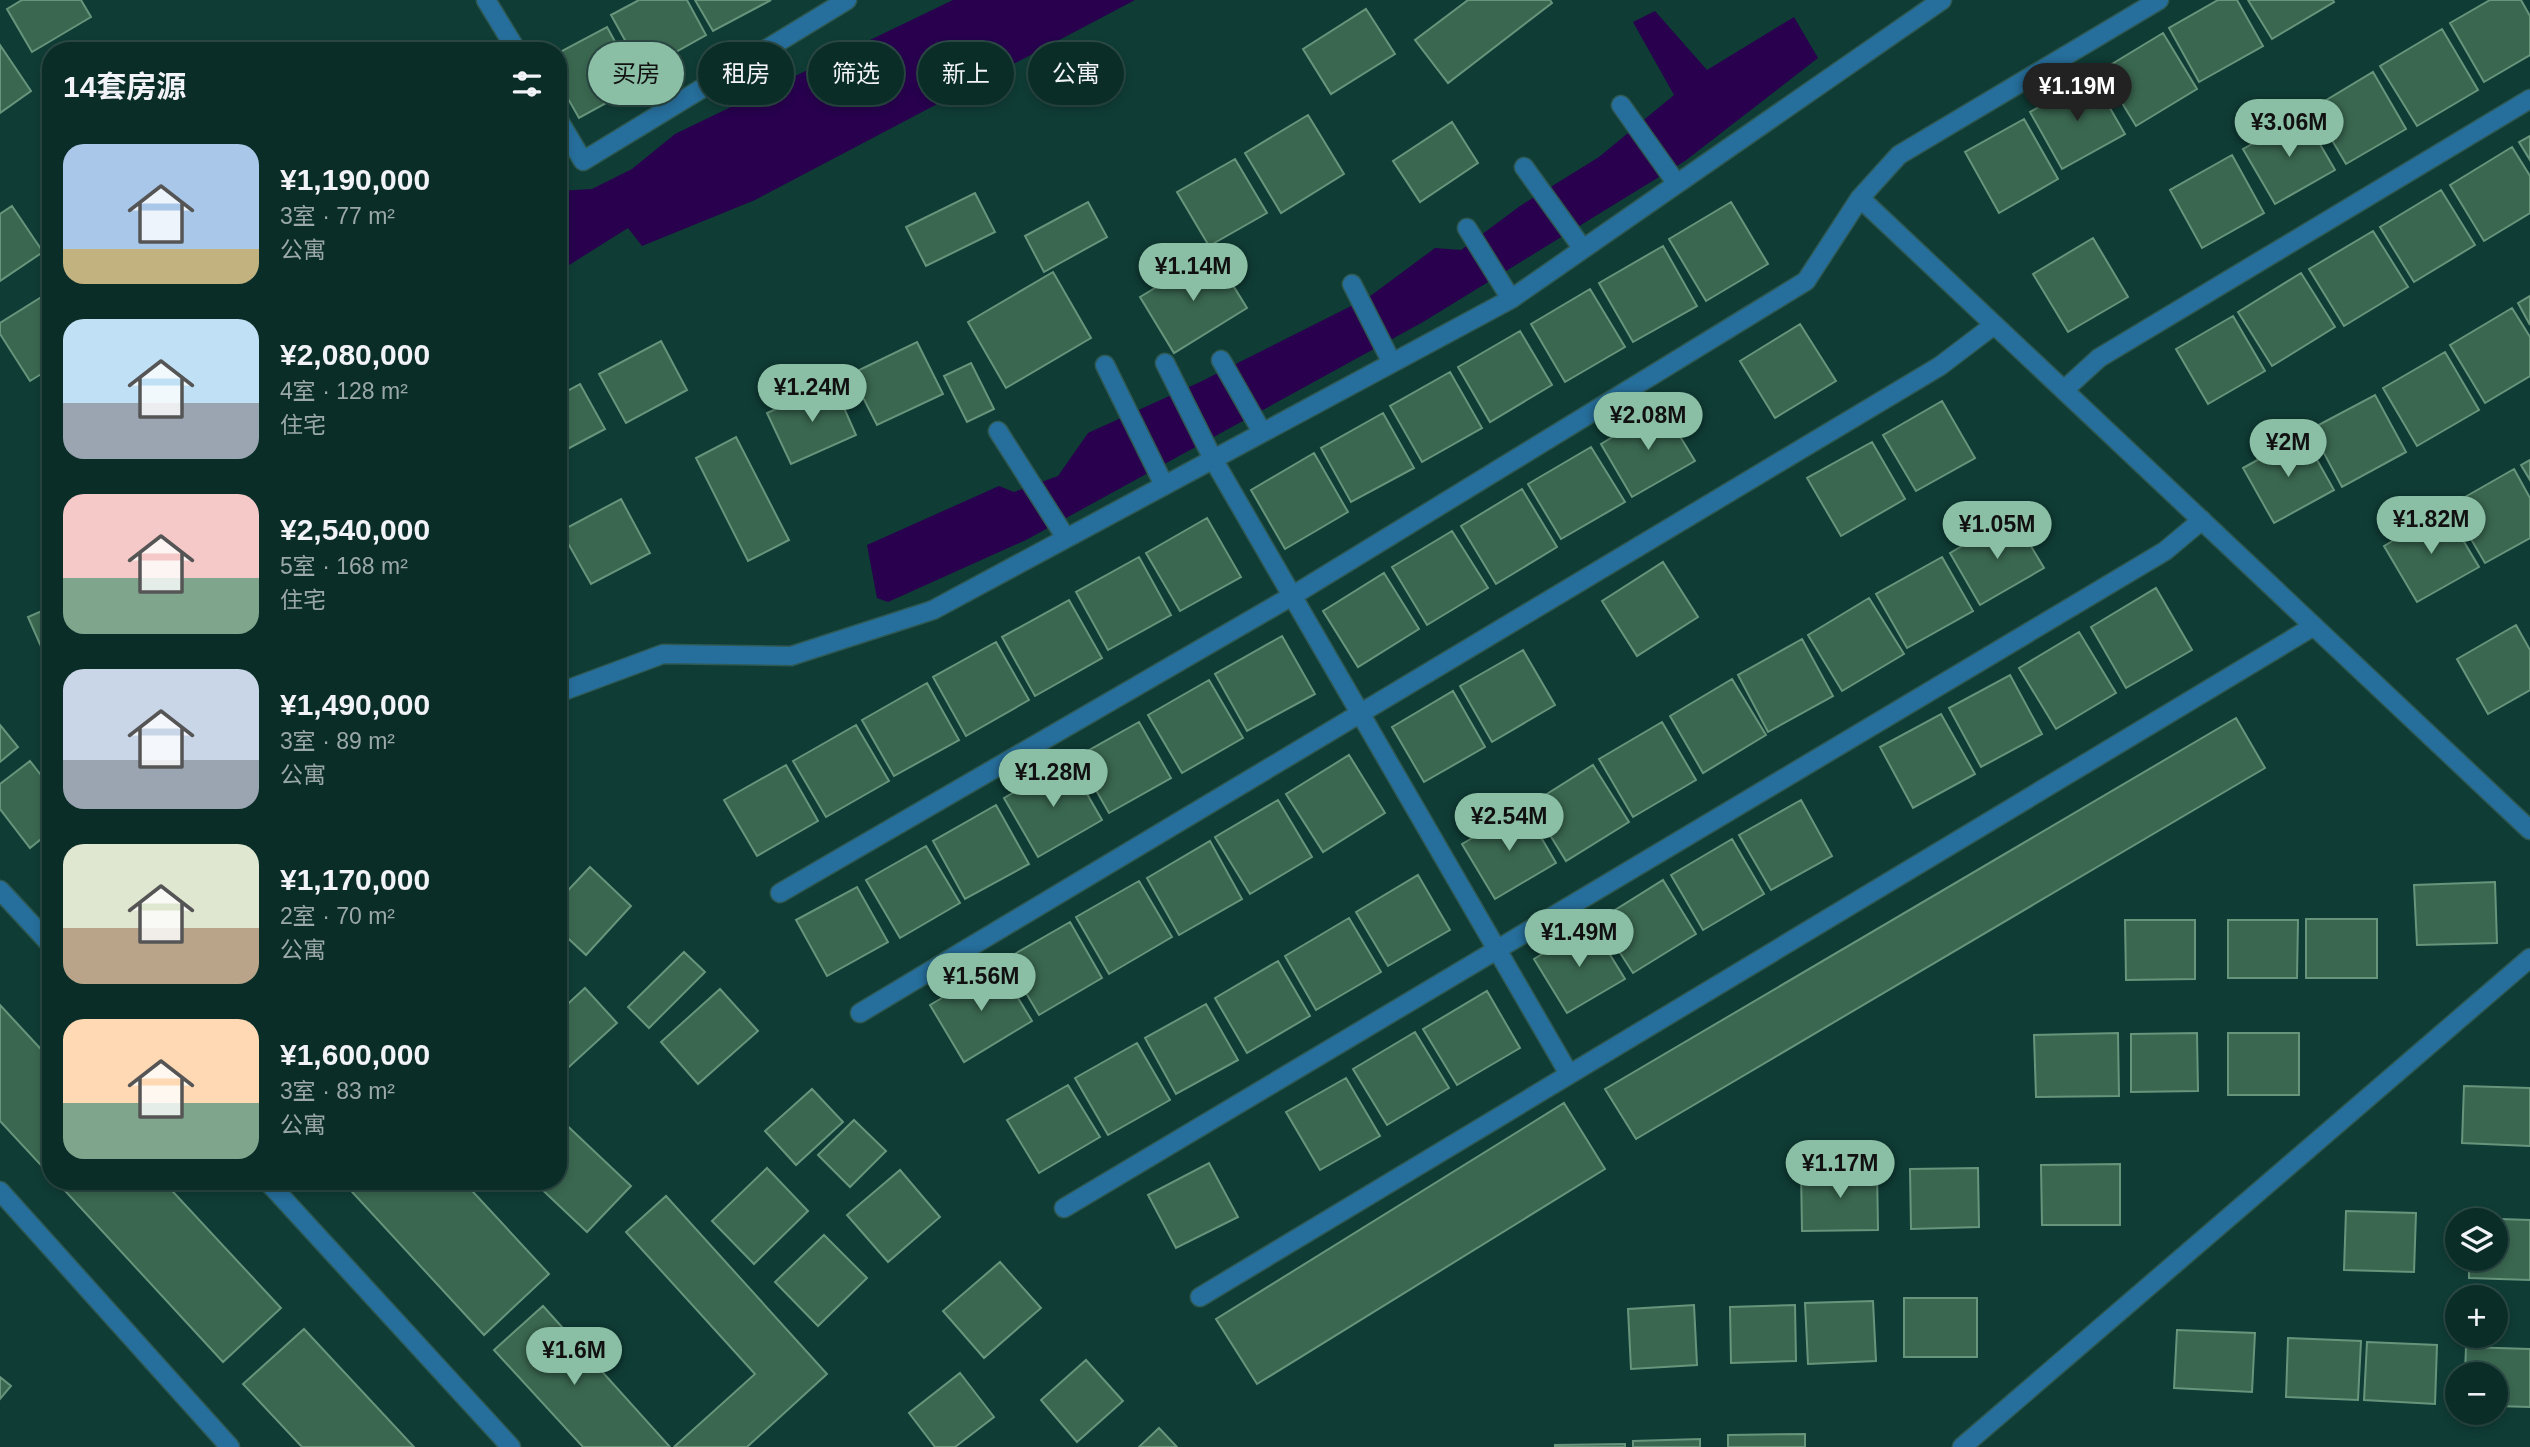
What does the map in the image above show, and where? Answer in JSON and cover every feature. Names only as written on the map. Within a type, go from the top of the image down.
[{"type":"street","points":[[486,0],[512,42]]},
{"type":"street","points":[[567,134],[583,161],[847,0]]},
{"type":"street","points":[[567,690],[663,654],[791,656],[933,610],[1511,299],[1942,0]]},
{"type":"street","points":[[780,893],[1292,596],[1806,281],[1860,198],[1899,155],[2159,0]]},
{"type":"street","points":[[2064,390],[2099,358],[2530,99]]},
{"type":"street","points":[[1621,106],[1677,184]]},
{"type":"street","points":[[1524,167],[1583,249]]},
{"type":"street","points":[[1860,198],[2530,830]]},
{"type":"street","points":[[1467,228],[1511,299]]},
{"type":"street","points":[[1352,284],[1392,363]]},
{"type":"street","points":[[860,1013],[1940,366],[1994,325]]},
{"type":"street","points":[[1221,360],[1262,432]]},
{"type":"street","points":[[1165,363],[1213,459],[1569,1074]]},
{"type":"street","points":[[1105,365],[1164,485]]},
{"type":"street","points":[[998,431],[1066,538]]},
{"type":"street","points":[[1064,1209],[1497,947],[2165,551],[2202,520]]},
{"type":"street","points":[[1200,1297],[2314,626]]},
{"type":"street","points":[[0,891],[42,935]]},
{"type":"street","points":[[1962,1447],[2530,958]]},
{"type":"street","points":[[275,1190],[511,1447]]},
{"type":"street","points":[[0,1191],[230,1447]]},
{"type":"shaded area","points":[[953,0],[1135,0],[1055,42],[1028,42],[1028,56],[1014,64],[1014,42],[918,42],[918,105],[936,105],[755,200],[642,246],[628,228],[567,266],[567,190],[592,189],[632,169],[675,134],[735,105],[794,105],[794,77],[808,70],[808,105],[904,105],[904,42],[866,42]]},
{"type":"shaded area","points":[[1655,11],[1707,70],[1794,17],[1818,58],[1685,161],[1423,322],[1026,540],[888,602],[877,598],[867,545],[999,486],[1014,492],[1058,476],[1088,433],[1200,382],[1369,297],[1435,248],[1461,250],[1520,206],[1599,157],[1674,95],[1633,22]]},
{"type":"building","points":[[22,0],[81,0],[91,17],[49,42],[42,42],[42,46],[32,52],[7,9]]},
{"type":"building","points":[[639,0],[687,0],[706,35],[684,47],[684,42],[626,42],[611,15]]},
{"type":"building","points":[[695,0],[771,0],[713,31]]},
{"type":"building","points":[[1468,0],[1550,0],[1552,3],[1448,83],[1415,40]]},
{"type":"building","points":[[2218,0],[2237,0],[2263,46],[2199,82],[2169,28]]},
{"type":"building","points":[[2248,0],[2333,0],[2334,2],[2272,39]]},
{"type":"building","points":[[2490,0],[2521,0],[2530,16],[2530,55],[2484,82],[2450,23]]},
{"type":"building","points":[[1366,9],[1395,54],[1331,94],[1303,49]]},
{"type":"building","points":[[607,27],[615,42],[588,42],[588,105],[603,105],[579,118],[567,97],[567,48]]},
{"type":"building","points":[[2442,29],[2478,90],[2417,126],[2380,66]]},
{"type":"building","points":[[2163,33],[2197,89],[2136,126],[2102,70]]},
{"type":"building","points":[[0,45],[31,91],[0,113]]},
{"type":"building","points":[[2373,72],[2406,129],[2346,164],[2313,108]]},
{"type":"building","points":[[2092,77],[2125,134],[2062,169],[2030,112]]},
{"type":"building","points":[[1308,115],[1344,174],[1281,213],[1245,153]]},
{"type":"building","points":[[2303,115],[2335,170],[2275,204],[2243,149]]},
{"type":"building","points":[[2024,119],[2058,179],[1999,213],[1965,152]]},
{"type":"building","points":[[1452,122],[1478,163],[1420,202],[1393,161]]},
{"type":"building","points":[[2530,136],[2530,160],[2519,142]]},
{"type":"building","points":[[2512,147],[2530,176],[2530,213],[2484,241],[2450,185]]},
{"type":"building","points":[[2232,155],[2264,213],[2202,248],[2170,190]]},
{"type":"building","points":[[1235,159],[1267,213],[1209,246],[1177,192]]},
{"type":"building","points":[[2441,190],[2475,245],[2414,282],[2380,227]]},
{"type":"building","points":[[975,193],[995,232],[926,266],[906,227]]},
{"type":"building","points":[[1088,202],[1107,237],[1044,272],[1025,236]]},
{"type":"building","points":[[1731,202],[1768,264],[1706,301],[1669,239]]},
{"type":"building","points":[[12,206],[42,253],[0,281],[0,214]]},
{"type":"building","points":[[2373,231],[2408,287],[2344,326],[2309,269]]},
{"type":"building","points":[[2093,238],[2128,297],[2068,332],[2033,274]]},
{"type":"building","points":[[1663,246],[1697,306],[1633,342],[1599,283]]},
{"type":"building","points":[[1213,253],[1247,308],[1174,353],[1140,297]]},
{"type":"building","points":[[1053,272],[1091,338],[1006,388],[968,322]]},
{"type":"building","points":[[2301,273],[2335,327],[2272,366],[2238,312]]},
{"type":"building","points":[[1590,289],[1625,347],[1565,382],[1531,324]]},
{"type":"building","points":[[2530,296],[2530,325],[2518,303]]},
{"type":"building","points":[[42,297],[42,374],[30,381],[0,334],[0,323]]},
{"type":"building","points":[[2512,308],[2530,337],[2530,376],[2485,403],[2450,345]]},
{"type":"building","points":[[2233,316],[2265,371],[2208,404],[2176,349]]},
{"type":"building","points":[[1800,324],[1836,381],[1775,418],[1740,361]]},
{"type":"building","points":[[1520,331],[1552,385],[1490,422],[1458,367]]},
{"type":"building","points":[[661,341],[687,390],[626,423],[599,374]]},
{"type":"building","points":[[917,342],[943,394],[877,425],[851,374]]},
{"type":"building","points":[[2445,352],[2479,410],[2417,446],[2383,388]]},
{"type":"building","points":[[971,363],[994,409],[967,422],[944,376]]},
{"type":"building","points":[[1450,372],[1482,428],[1422,462],[1390,406]]},
{"type":"building","points":[[833,383],[856,435],[791,464],[767,413]]},
{"type":"building","points":[[580,384],[605,429],[567,449],[567,391]]},
{"type":"building","points":[[2375,395],[2406,452],[2342,487],[2311,429]]},
{"type":"building","points":[[1942,401],[1975,458],[1916,491],[1883,435]]},
{"type":"building","points":[[1662,407],[1695,461],[1632,497],[1601,444]]},
{"type":"building","points":[[1383,413],[1414,468],[1351,502],[1321,448]]},
{"type":"building","points":[[2303,435],[2334,490],[2274,523],[2243,468]]},
{"type":"building","points":[[736,437],[789,540],[748,561],[696,458]]},
{"type":"building","points":[[1872,442],[1905,499],[1841,536],[1807,478]]},
{"type":"building","points":[[1591,447],[1625,502],[1561,539],[1528,484]]},
{"type":"building","points":[[1314,453],[1348,512],[1285,549],[1251,490]]},
{"type":"building","points":[[2530,460],[2530,480],[2521,465]]},
{"type":"building","points":[[2514,469],[2530,498],[2530,538],[2485,563],[2451,505]]},
{"type":"building","points":[[1522,489],[1557,547],[1496,584],[1461,526]]},
{"type":"building","points":[[621,499],[650,553],[591,584],[567,542],[567,528]]},
{"type":"building","points":[[2445,510],[2479,567],[2417,602],[2384,546]]},
{"type":"building","points":[[2013,516],[2044,568],[1980,605],[1950,553]]},
{"type":"building","points":[[1207,518],[1241,577],[1180,611],[1146,553]]},
{"type":"building","points":[[1452,531],[1488,588],[1427,625],[1392,567]]},
{"type":"building","points":[[1139,557],[1171,615],[1108,650],[1076,592]]},
{"type":"building","points":[[1942,557],[1973,611],[1907,648],[1876,594]]},
{"type":"building","points":[[1663,562],[1698,617],[1637,656],[1602,601]]},
{"type":"building","points":[[1384,573],[1419,629],[1358,667],[1323,611]]},
{"type":"building","points":[[2156,588],[2192,650],[2126,688],[2091,627]]},
{"type":"building","points":[[1869,598],[1904,654],[1842,691],[1808,635]]},
{"type":"building","points":[[1069,600],[1102,658],[1035,696],[1002,637]]},
{"type":"building","points":[[42,611],[42,649],[28,617]]},
{"type":"building","points":[[2516,625],[2530,650],[2530,690],[2488,714],[2457,659]]},
{"type":"building","points":[[2079,632],[2116,693],[2056,729],[2019,668]]},
{"type":"building","points":[[1282,636],[1315,694],[1247,731],[1215,674]]},
{"type":"building","points":[[1802,639],[1833,696],[1768,732],[1738,675]]},
{"type":"building","points":[[996,642],[1029,700],[966,736],[933,677]]},
{"type":"building","points":[[1523,650],[1555,705],[1492,742],[1460,686]]},
{"type":"building","points":[[2010,675],[2042,734],[1981,767],[1949,708]]},
{"type":"building","points":[[1732,679],[1766,735],[1703,773],[1670,716]]},
{"type":"building","points":[[1209,680],[1243,738],[1182,773],[1148,715]]},
{"type":"building","points":[[927,683],[959,740],[894,776],[862,720]]},
{"type":"building","points":[[1453,691],[1485,747],[1424,782],[1392,727]]},
{"type":"building","points":[[1941,714],[1975,774],[1913,808],[1880,747]]},
{"type":"building","points":[[2236,718],[2265,768],[1636,1139],[1605,1089]]},
{"type":"building","points":[[1139,722],[1171,778],[1109,813],[1077,757]]},
{"type":"building","points":[[1662,722],[1696,780],[1633,817],[1599,759]]},
{"type":"building","points":[[0,725],[18,747],[0,762]]},
{"type":"building","points":[[856,725],[889,781],[826,817],[793,761]]},
{"type":"building","points":[[1349,755],[1385,813],[1323,852],[1286,794]]},
{"type":"building","points":[[30,761],[42,776],[42,838],[30,848],[0,809],[0,784]]},
{"type":"building","points":[[1068,761],[1102,820],[1038,857],[1004,798]]},
{"type":"building","points":[[786,765],[818,821],[757,856],[724,800]]},
{"type":"building","points":[[1593,765],[1629,822],[1566,861],[1531,804]]},
{"type":"building","points":[[1278,800],[1312,857],[1250,894],[1215,837]]},
{"type":"building","points":[[1801,800],[1832,856],[1771,890],[1739,835]]},
{"type":"building","points":[[996,805],[1029,864],[965,899],[933,841]]},
{"type":"building","points":[[1524,808],[1556,863],[1495,899],[1462,844]]},
{"type":"building","points":[[1732,839],[1764,894],[1703,930],[1671,875]]},
{"type":"building","points":[[1210,841],[1242,899],[1179,935],[1147,878]]},
{"type":"building","points":[[926,846],[960,903],[900,938],[866,880]]},
{"type":"building","points":[[590,867],[631,906],[586,955],[567,937],[567,891]]},
{"type":"building","points":[[1418,875],[1450,930],[1388,966],[1356,912]]},
{"type":"building","points":[[1663,880],[1696,934],[1633,973],[1599,920]]},
{"type":"building","points":[[1139,881],[1172,937],[1109,974],[1076,917]]},
{"type":"building","points":[[2495,882],[2497,943],[2417,945],[2414,885]]},
{"type":"building","points":[[857,887],[888,942],[827,976],[796,920]]},
{"type":"building","points":[[1349,918],[1381,972],[1316,1010],[1285,956]]},
{"type":"building","points":[[2306,919],[2377,919],[2377,978],[2306,978]]},
{"type":"building","points":[[2125,920],[2195,920],[2195,979],[2126,980]]},
{"type":"building","points":[[2228,920],[2298,920],[2297,978],[2228,978]]},
{"type":"building","points":[[1070,922],[1102,978],[1039,1015],[1006,959]]},
{"type":"building","points":[[1591,924],[1625,979],[1567,1013],[1534,959]]},
{"type":"building","points":[[684,952],[705,972],[649,1028],[628,1007]]},
{"type":"building","points":[[1278,961],[1310,1016],[1247,1053],[1215,998]]},
{"type":"building","points":[[998,965],[1032,1021],[964,1062],[930,1005]]},
{"type":"building","points":[[585,988],[617,1023],[567,1069],[567,1005]]},
{"type":"building","points":[[720,989],[758,1031],[698,1084],[661,1042]]},
{"type":"building","points":[[1487,991],[1520,1048],[1457,1085],[1423,1029]]},
{"type":"building","points":[[1206,1004],[1238,1060],[1176,1094],[1145,1038]]},
{"type":"building","points":[[0,1005],[42,1050],[42,1166],[0,1121]]},
{"type":"building","points":[[1415,1032],[1449,1088],[1387,1125],[1353,1069]]},
{"type":"building","points":[[2118,1033],[2119,1096],[2036,1097],[2034,1035]]},
{"type":"building","points":[[2197,1033],[2198,1091],[2131,1092],[2131,1034]]},
{"type":"building","points":[[2228,1033],[2299,1033],[2299,1095],[2228,1095]]},
{"type":"building","points":[[1137,1043],[1170,1100],[1108,1135],[1075,1078]]},
{"type":"building","points":[[1346,1078],[1380,1136],[1320,1170],[1286,1112]]},
{"type":"building","points":[[1068,1085],[1100,1137],[1039,1173],[1007,1120]]},
{"type":"building","points":[[2464,1086],[2530,1088],[2530,1146],[2462,1143]]},
{"type":"building","points":[[812,1089],[843,1122],[796,1165],[765,1131]]},
{"type":"building","points":[[1564,1103],[1605,1169],[1257,1384],[1216,1319]]},
{"type":"building","points":[[854,1120],[886,1151],[850,1187],[818,1155]]},
{"type":"building","points":[[567,1126],[631,1186],[587,1232],[543,1190],[567,1190]]},
{"type":"building","points":[[1209,1163],[1238,1217],[1176,1248],[1148,1195]]},
{"type":"building","points":[[2120,1164],[2120,1225],[2042,1225],[2041,1165]]},
{"type":"building","points":[[767,1168],[808,1211],[754,1264],[712,1221]]},
{"type":"building","points":[[1978,1168],[1979,1227],[1911,1229],[1910,1169]]},
{"type":"building","points":[[1877,1169],[1878,1230],[1802,1231],[1801,1170]]},
{"type":"building","points":[[900,1170],[940,1217],[888,1262],[847,1215]]},
{"type":"building","points":[[64,1190],[171,1190],[281,1308],[223,1362]]},
{"type":"building","points":[[350,1190],[471,1190],[549,1274],[484,1335]]},
{"type":"building","points":[[666,1196],[827,1374],[747,1447],[674,1447],[755,1374],[626,1232]]},
{"type":"building","points":[[2346,1211],[2416,1213],[2414,1272],[2344,1270]]},
{"type":"building","points":[[2508,1219],[2530,1220],[2530,1280],[2469,1278],[2469,1271],[2508,1271]]},
{"type":"building","points":[[824,1235],[867,1278],[818,1326],[775,1282]]},
{"type":"building","points":[[1000,1262],[1041,1308],[984,1358],[943,1311]]},
{"type":"building","points":[[1904,1298],[1977,1298],[1977,1357],[1904,1357]]},
{"type":"building","points":[[1873,1301],[1876,1361],[1808,1364],[1805,1303]]},
{"type":"building","points":[[1694,1305],[1697,1365],[1631,1369],[1628,1309]]},
{"type":"building","points":[[1795,1305],[1796,1361],[1731,1363],[1730,1307]]},
{"type":"building","points":[[543,1306],[670,1447],[583,1447],[494,1350]]},
{"type":"building","points":[[304,1329],[414,1447],[302,1447],[243,1384]]},
{"type":"building","points":[[2177,1330],[2255,1333],[2252,1392],[2174,1388]]},
{"type":"building","points":[[2288,1338],[2361,1341],[2358,1400],[2286,1397]]},
{"type":"building","points":[[2367,1342],[2437,1345],[2435,1404],[2364,1400]]},
{"type":"building","points":[[2466,1348],[2530,1349],[2530,1407],[2508,1406],[2508,1362],[2465,1362]]},
{"type":"building","points":[[1086,1360],[1123,1401],[1077,1442],[1041,1400]]},
{"type":"building","points":[[960,1373],[994,1417],[955,1447],[935,1447],[909,1413]]},
{"type":"building","points":[[0,1377],[11,1386],[0,1399]]},
{"type":"building","points":[[1159,1428],[1177,1447],[1139,1447]]},
{"type":"building","points":[[1805,1434],[1805,1447],[1728,1447],[1728,1435]]},
{"type":"building","points":[[1700,1439],[1700,1447],[1633,1447],[1633,1441]]},
{"type":"building","points":[[1625,1444],[1625,1447],[1555,1447],[1555,1445]]}]
